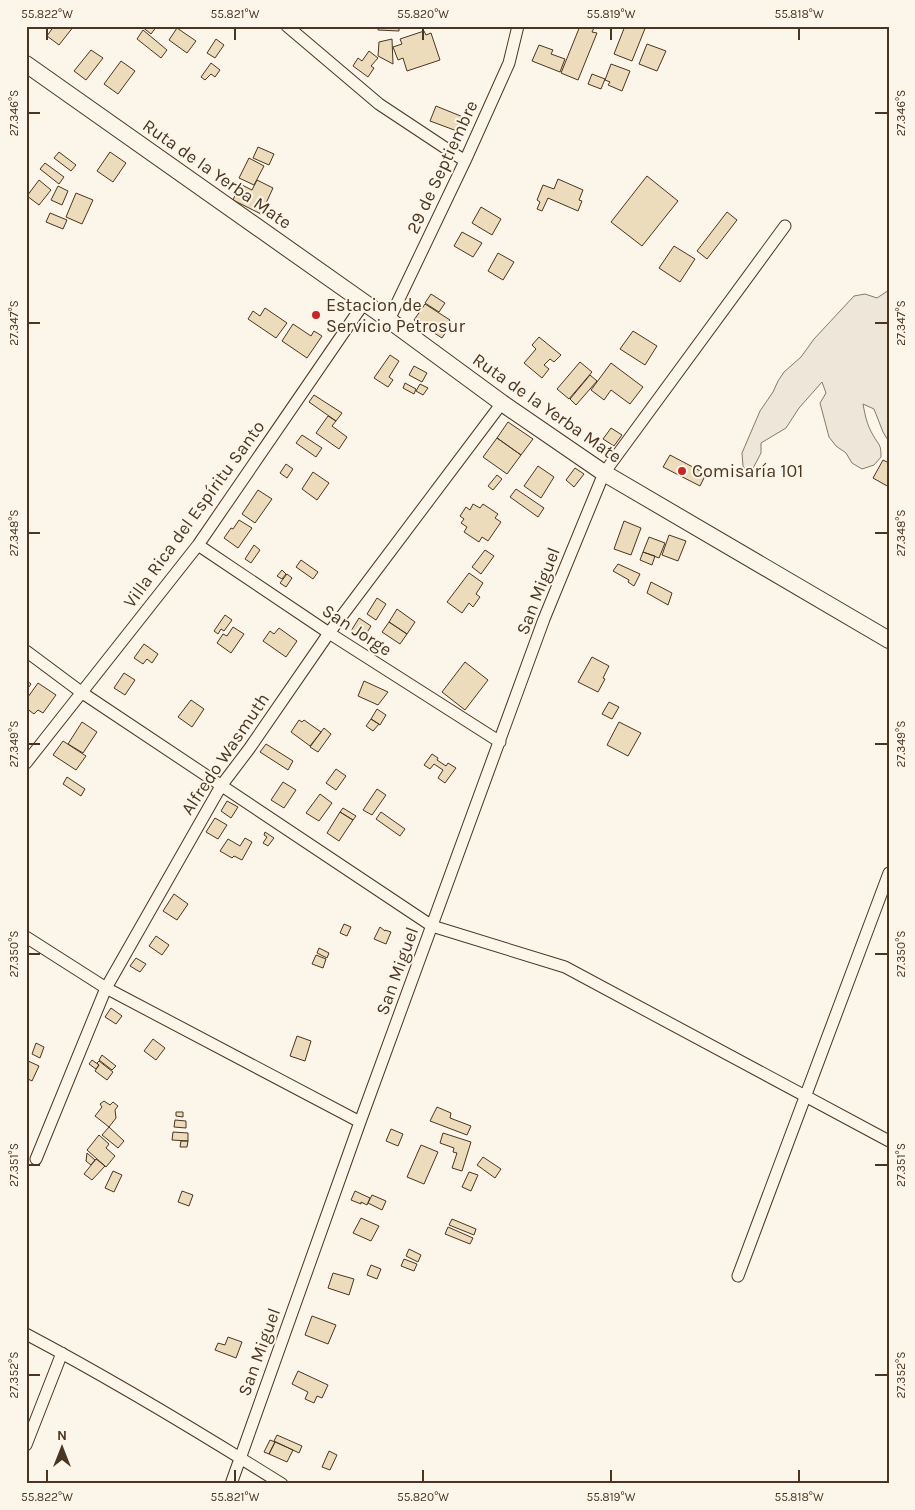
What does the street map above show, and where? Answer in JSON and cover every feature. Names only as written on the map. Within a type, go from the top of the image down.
[{"type":"main road","name":"Ruta de la Yerba Mate","points":[[26,64],[502,403],[604,473],[889,640]]},
{"type":"street","points":[[287,26],[379,104],[465,161]]},
{"type":"street","name":"29 de Septiembre","points":[[388,320],[465,161],[509,63],[518,26]]},
{"type":"street","name":"San Miguel","points":[[230,1484],[544,620],[604,473],[785,226]]},
{"type":"street","name":"Villa Rica del Espíritu Santo","points":[[26,763],[198,545],[364,303]]},
{"type":"street","name":"Alfredo Wasmuth","points":[[36,1159],[106,988],[221,786],[249,749],[329,633],[502,403]]},
{"type":"street","name":"San Jorge","points":[[198,545],[329,633],[500,742]]},
{"type":"street","points":[[26,652],[221,786],[432,926],[565,967],[889,1141]]},
{"type":"street","points":[[738,1276],[889,873]]},
{"type":"street","points":[[26,937],[106,988],[360,1122]]},
{"type":"street","points":[[26,1334],[62,1353],[282,1484]]},
{"type":"street","points":[[26,1445],[62,1353]]},
{"type":"shaded area","points":[[889,290],[889,442],[874,409],[863,404],[869,427],[880,447],[881,457],[874,465],[862,469],[852,463],[846,453],[836,446],[829,437],[820,403],[826,393],[822,382],[799,408],[786,428],[761,443],[761,453],[749,476],[743,466],[742,453],[760,411],[784,372],[801,357],[814,339],[854,296],[865,294],[877,298]]},
{"type":"building","points":[[54,26],[74,26],[59,45],[47,36]]},
{"type":"building","points":[[141,26],[157,26],[151,34]]},
{"type":"building","points":[[378,26],[399,26],[399,31],[378,30]]},
{"type":"building","points":[[580,26],[595,26],[592,32],[597,33],[578,80],[561,73]]},
{"type":"building","points":[[625,26],[646,26],[632,61],[614,54]]},
{"type":"building","points":[[177,28],[196,41],[187,53],[169,40]]},
{"type":"building","points":[[143,30],[167,50],[161,58],[137,39]]},
{"type":"building","points":[[424,31],[426,35],[431,33],[440,60],[407,71],[403,58],[398,60],[393,47],[402,44],[400,39]]},
{"type":"building","points":[[216,39],[224,45],[215,58],[207,53]]},
{"type":"building","points":[[392,39],[393,64],[378,56],[379,42]]},
{"type":"building","points":[[647,44],[666,51],[657,71],[639,64]]},
{"type":"building","points":[[539,45],[553,50],[551,54],[565,59],[560,72],[532,61]]},
{"type":"building","points":[[91,50],[103,58],[86,80],[74,71]]},
{"type":"building","points":[[369,51],[378,58],[371,66],[374,68],[368,77],[353,66],[358,58],[362,61]]},
{"type":"building","points":[[121,61],[135,71],[118,94],[104,84]]},
{"type":"building","points":[[211,63],[220,70],[215,77],[211,74],[205,80],[201,77]]},
{"type":"building","points":[[611,64],[630,71],[622,91],[608,85],[610,82],[605,80]]},
{"type":"building","points":[[592,74],[605,79],[601,89],[588,84]]},
{"type":"building","points":[[436,106],[463,117],[457,131],[430,121]]},
{"type":"building","points":[[258,147],[274,154],[269,165],[253,158]]},
{"type":"building","points":[[59,152],[76,165],[71,171],[54,158]]},
{"type":"building","points":[[110,152],[126,163],[113,182],[97,171]]},
{"type":"building","points":[[249,158],[264,166],[254,185],[239,178]]},
{"type":"building","points":[[45,163],[64,177],[59,184],[40,169]]},
{"type":"building","points":[[647,176],[678,201],[642,246],[611,222]]},
{"type":"building","points":[[558,179],[583,190],[579,200],[582,201],[578,211],[548,198],[542,211],[537,209],[540,202],[537,200],[543,185],[554,189]]},
{"type":"building","points":[[39,180],[51,190],[39,205],[27,196]]},
{"type":"building","points":[[257,180],[273,188],[261,214],[233,200],[240,184],[252,190]]},
{"type":"building","points":[[58,186],[68,191],[62,205],[51,200]]},
{"type":"building","points":[[76,193],[93,200],[82,224],[66,217]]},
{"type":"building","points":[[481,207],[501,219],[492,235],[472,223]]},
{"type":"building","points":[[727,212],[737,220],[707,259],[697,251]]},
{"type":"building","points":[[50,213],[67,220],[63,229],[46,222]]},
{"type":"building","points":[[462,232],[482,243],[473,257],[454,246]]},
{"type":"building","points":[[674,246],[695,259],[680,282],[659,268]]},
{"type":"building","points":[[498,253],[514,262],[503,280],[488,271]]},
{"type":"building","points":[[431,294],[445,303],[439,312],[425,303]]},
{"type":"building","points":[[425,304],[450,320],[445,328],[448,329],[442,338],[414,320]]},
{"type":"building","points":[[265,308],[287,323],[276,338],[248,319],[253,311],[260,316]]},
{"type":"building","points":[[293,324],[311,336],[314,331],[322,336],[307,358],[282,341]]},
{"type":"building","points":[[633,331],[657,346],[645,365],[620,349]]},
{"type":"building","points":[[539,337],[561,355],[554,362],[550,359],[544,365],[549,369],[542,378],[524,363],[536,349],[532,345]]},
{"type":"building","points":[[390,355],[399,361],[389,377],[393,380],[388,387],[374,378]]},
{"type":"building","points":[[580,362],[592,372],[569,399],[557,389]]},
{"type":"building","points":[[611,363],[643,387],[630,404],[611,390],[604,400],[591,390]]},
{"type":"building","points":[[414,366],[427,373],[422,382],[409,375]]},
{"type":"building","points":[[590,375],[597,381],[576,405],[570,399]]},
{"type":"building","points":[[405,383],[416,389],[414,394],[403,388]]},
{"type":"building","points":[[420,384],[428,388],[423,395],[416,391]]},
{"type":"building","points":[[314,395],[342,413],[336,421],[309,402]]},
{"type":"building","points":[[328,416],[336,421],[332,426],[347,437],[339,449],[316,433]]},
{"type":"building","points":[[508,422],[533,439],[521,455],[497,438]]},
{"type":"building","points":[[611,428],[622,435],[614,446],[603,439]]},
{"type":"building","points":[[302,435],[322,448],[316,457],[296,443]]},
{"type":"building","points":[[497,438],[521,455],[507,474],[483,457]]},
{"type":"building","points":[[670,455],[706,474],[700,486],[663,467]]},
{"type":"building","points":[[883,460],[889,463],[889,487],[873,478]]},
{"type":"building","points":[[286,464],[293,469],[287,478],[280,473]]},
{"type":"building","points":[[538,466],[554,477],[541,498],[524,486]]},
{"type":"building","points":[[575,468],[584,474],[574,487],[566,480]]},
{"type":"building","points":[[313,472],[329,483],[317,500],[302,489]]},
{"type":"building","points":[[497,475],[502,479],[493,490],[488,486]]},
{"type":"building","points":[[516,489],[544,508],[538,517],[510,497]]},
{"type":"building","points":[[258,490],[272,499],[255,523],[242,514]]},
{"type":"building","points":[[473,504],[480,508],[483,504],[498,514],[495,518],[501,522],[488,541],[482,537],[479,542],[464,532],[467,527],[461,523],[464,519],[460,516],[466,507],[470,510]]},
{"type":"building","points":[[239,520],[252,528],[238,548],[224,538]]},
{"type":"building","points":[[624,521],[641,528],[631,555],[614,549]]},
{"type":"building","points":[[669,535],[686,541],[678,561],[662,555]]},
{"type":"building","points":[[649,537],[665,543],[659,558],[643,552]]},
{"type":"building","points":[[254,545],[260,550],[251,563],[245,559]]},
{"type":"building","points":[[485,550],[494,556],[481,574],[472,567]]},
{"type":"building","points":[[643,552],[655,556],[652,565],[640,560]]},
{"type":"building","points":[[301,560],[318,572],[313,579],[296,567]]},
{"type":"building","points":[[618,564],[640,574],[634,586],[628,582],[629,580],[613,571]]},
{"type":"building","points":[[282,570],[286,574],[282,579],[277,576]]},
{"type":"building","points":[[469,573],[483,583],[476,594],[480,597],[473,607],[469,603],[462,613],[447,602]]},
{"type":"building","points":[[287,574],[292,578],[286,587],[280,583]]},
{"type":"building","points":[[651,582],[672,593],[668,605],[647,593]]},
{"type":"building","points":[[377,598],[386,604],[376,620],[367,614]]},
{"type":"building","points":[[397,609],[415,622],[407,634],[389,622]]},
{"type":"building","points":[[225,615],[232,620],[224,631],[221,629],[218,634],[214,631]]},
{"type":"building","points":[[359,618],[371,626],[363,639],[351,631]]},
{"type":"building","points":[[389,622],[407,634],[400,644],[382,632]]},
{"type":"building","points":[[233,627],[244,634],[231,653],[217,643],[223,634],[227,636]]},
{"type":"building","points":[[279,628],[297,641],[286,657],[263,641],[270,631],[274,634]]},
{"type":"building","points":[[144,644],[158,654],[152,663],[147,659],[143,664],[134,658]]},
{"type":"building","points":[[592,657],[609,666],[598,692],[578,682]]},
{"type":"building","points":[[465,662],[488,680],[465,710],[442,692]]},
{"type":"building","points":[[124,673],[135,680],[125,695],[114,688]]},
{"type":"building","points":[[26,680],[31,684],[26,691]]},
{"type":"building","points":[[364,681],[388,692],[378,705],[358,696]]},
{"type":"building","points":[[38,683],[56,695],[43,713],[38,710],[34,714],[26,708],[26,697],[28,697]]},
{"type":"building","points":[[191,700],[204,709],[192,727],[178,717]]},
{"type":"building","points":[[609,702],[619,707],[612,719],[602,714]]},
{"type":"building","points":[[377,709],[386,715],[380,725],[371,719]]},
{"type":"building","points":[[371,719],[379,724],[373,731],[366,726]]},
{"type":"building","points":[[299,720],[302,722],[304,720],[321,732],[310,746],[291,732]]},
{"type":"building","points":[[82,722],[97,732],[83,753],[68,744]]},
{"type":"building","points":[[619,722],[641,733],[628,756],[607,745]]},
{"type":"building","points":[[324,728],[331,734],[318,752],[310,747]]},
{"type":"building","points":[[63,741],[86,756],[76,770],[53,755]]},
{"type":"building","points":[[266,744],[293,761],[288,770],[260,752]]},
{"type":"building","points":[[432,754],[446,766],[448,763],[456,768],[445,783],[438,778],[443,770],[434,764],[430,769],[424,765]]},
{"type":"building","points":[[336,769],[346,776],[336,790],[326,783]]},
{"type":"building","points":[[67,777],[85,789],[81,796],[63,784]]},
{"type":"building","points":[[283,782],[296,790],[284,808],[271,800]]},
{"type":"building","points":[[377,789],[386,795],[372,815],[363,810]]},
{"type":"building","points":[[320,794],[332,803],[319,821],[306,813]]},
{"type":"building","points":[[227,801],[238,807],[231,818],[221,811]]},
{"type":"building","points":[[343,808],[356,816],[353,820],[340,812]]},
{"type":"building","points":[[340,812],[353,820],[339,841],[327,833]]},
{"type":"building","points":[[381,812],[405,829],[400,836],[376,819]]},
{"type":"building","points":[[215,818],[227,825],[218,839],[206,832]]},
{"type":"building","points":[[265,832],[274,838],[268,846],[263,843],[267,837],[264,835]]},
{"type":"building","points":[[245,838],[252,842],[242,860],[234,856],[232,858],[220,851],[228,839],[240,846]]},
{"type":"building","points":[[174,894],[188,904],[177,920],[163,911]]},
{"type":"building","points":[[344,924],[351,927],[347,936],[340,933]]},
{"type":"building","points":[[380,927],[385,931],[391,932],[386,944],[374,939]]},
{"type":"building","points":[[156,936],[169,945],[162,955],[149,946]]},
{"type":"building","points":[[319,948],[329,953],[327,958],[317,953]]},
{"type":"building","points":[[316,955],[326,959],[323,968],[312,964]]},
{"type":"building","points":[[136,958],[146,964],[140,972],[130,966]]},
{"type":"building","points":[[111,1008],[122,1016],[116,1024],[105,1017]]},
{"type":"building","points":[[297,1036],[311,1041],[305,1061],[290,1056]]},
{"type":"building","points":[[153,1039],[165,1048],[156,1060],[144,1051]]},
{"type":"building","points":[[36,1043],[44,1047],[40,1058],[32,1054]]},
{"type":"building","points":[[102,1055],[116,1066],[112,1070],[99,1060]]},
{"type":"building","points":[[26,1060],[39,1066],[32,1081],[26,1078]]},
{"type":"building","points":[[92,1060],[99,1065],[96,1069],[89,1064]]},
{"type":"building","points":[[99,1061],[113,1072],[107,1080],[95,1071]]},
{"type":"building","points":[[104,1101],[110,1105],[113,1102],[118,1106],[115,1110],[116,1118],[109,1127],[95,1116],[102,1107],[100,1104]]},
{"type":"building","points":[[437,1107],[451,1113],[450,1118],[471,1126],[467,1135],[430,1121]]},
{"type":"building","points":[[176,1112],[183,1112],[183,1117],[176,1116]]},
{"type":"building","points":[[175,1120],[186,1121],[186,1128],[174,1127]]},
{"type":"building","points":[[109,1127],[124,1141],[118,1148],[102,1135]]},
{"type":"building","points":[[391,1129],[403,1134],[398,1146],[386,1141]]},
{"type":"building","points":[[173,1132],[188,1133],[188,1141],[172,1140]]},
{"type":"building","points":[[443,1133],[471,1142],[462,1171],[452,1168],[457,1153],[453,1152],[454,1148],[440,1143]]},
{"type":"building","points":[[99,1135],[109,1144],[106,1148],[115,1156],[106,1167],[87,1150]]},
{"type":"building","points":[[181,1141],[188,1141],[187,1147],[180,1147]]},
{"type":"building","points":[[421,1145],[438,1152],[424,1184],[407,1177]]},
{"type":"building","points":[[87,1153],[95,1160],[91,1165],[86,1161]]},
{"type":"building","points":[[483,1157],[501,1169],[495,1178],[477,1165]]},
{"type":"building","points":[[96,1159],[105,1166],[92,1180],[84,1174]]},
{"type":"building","points":[[113,1171],[122,1175],[114,1192],[105,1188]]},
{"type":"building","points":[[469,1172],[478,1175],[471,1191],[462,1187]]},
{"type":"building","points":[[182,1191],[193,1195],[189,1206],[178,1202]]},
{"type":"building","points":[[355,1191],[370,1198],[367,1205],[351,1200]]},
{"type":"building","points":[[372,1195],[386,1201],[382,1210],[368,1203]]},
{"type":"building","points":[[361,1218],[379,1226],[371,1241],[353,1233]]},
{"type":"building","points":[[452,1219],[476,1229],[474,1235],[449,1225]]},
{"type":"building","points":[[448,1227],[473,1238],[470,1244],[445,1234]]},
{"type":"building","points":[[409,1249],[421,1255],[418,1262],[406,1256]]},
{"type":"building","points":[[404,1259],[417,1264],[414,1271],[401,1266]]},
{"type":"building","points":[[371,1265],[381,1269],[377,1279],[367,1275]]},
{"type":"building","points":[[333,1273],[354,1279],[349,1295],[328,1288]]},
{"type":"building","points":[[312,1316],[336,1325],[328,1344],[305,1335]]},
{"type":"building","points":[[228,1337],[242,1342],[236,1358],[215,1350],[218,1343],[225,1345]]},
{"type":"building","points":[[298,1371],[328,1385],[322,1398],[317,1396],[314,1403],[305,1399],[308,1392],[292,1384]]},
{"type":"building","points":[[277,1435],[302,1446],[299,1453],[274,1441]]},
{"type":"building","points":[[270,1440],[275,1442],[269,1454],[264,1452]]},
{"type":"building","points":[[275,1442],[293,1450],[287,1462],[269,1454]]},
{"type":"building","points":[[329,1451],[337,1455],[330,1470],[322,1467]]},
{"type":"place","name":"Estacion de Servicio Petrosur","points":[[316,315]]},
{"type":"place","name":"Comisaría 101","points":[[682,471]]}]
